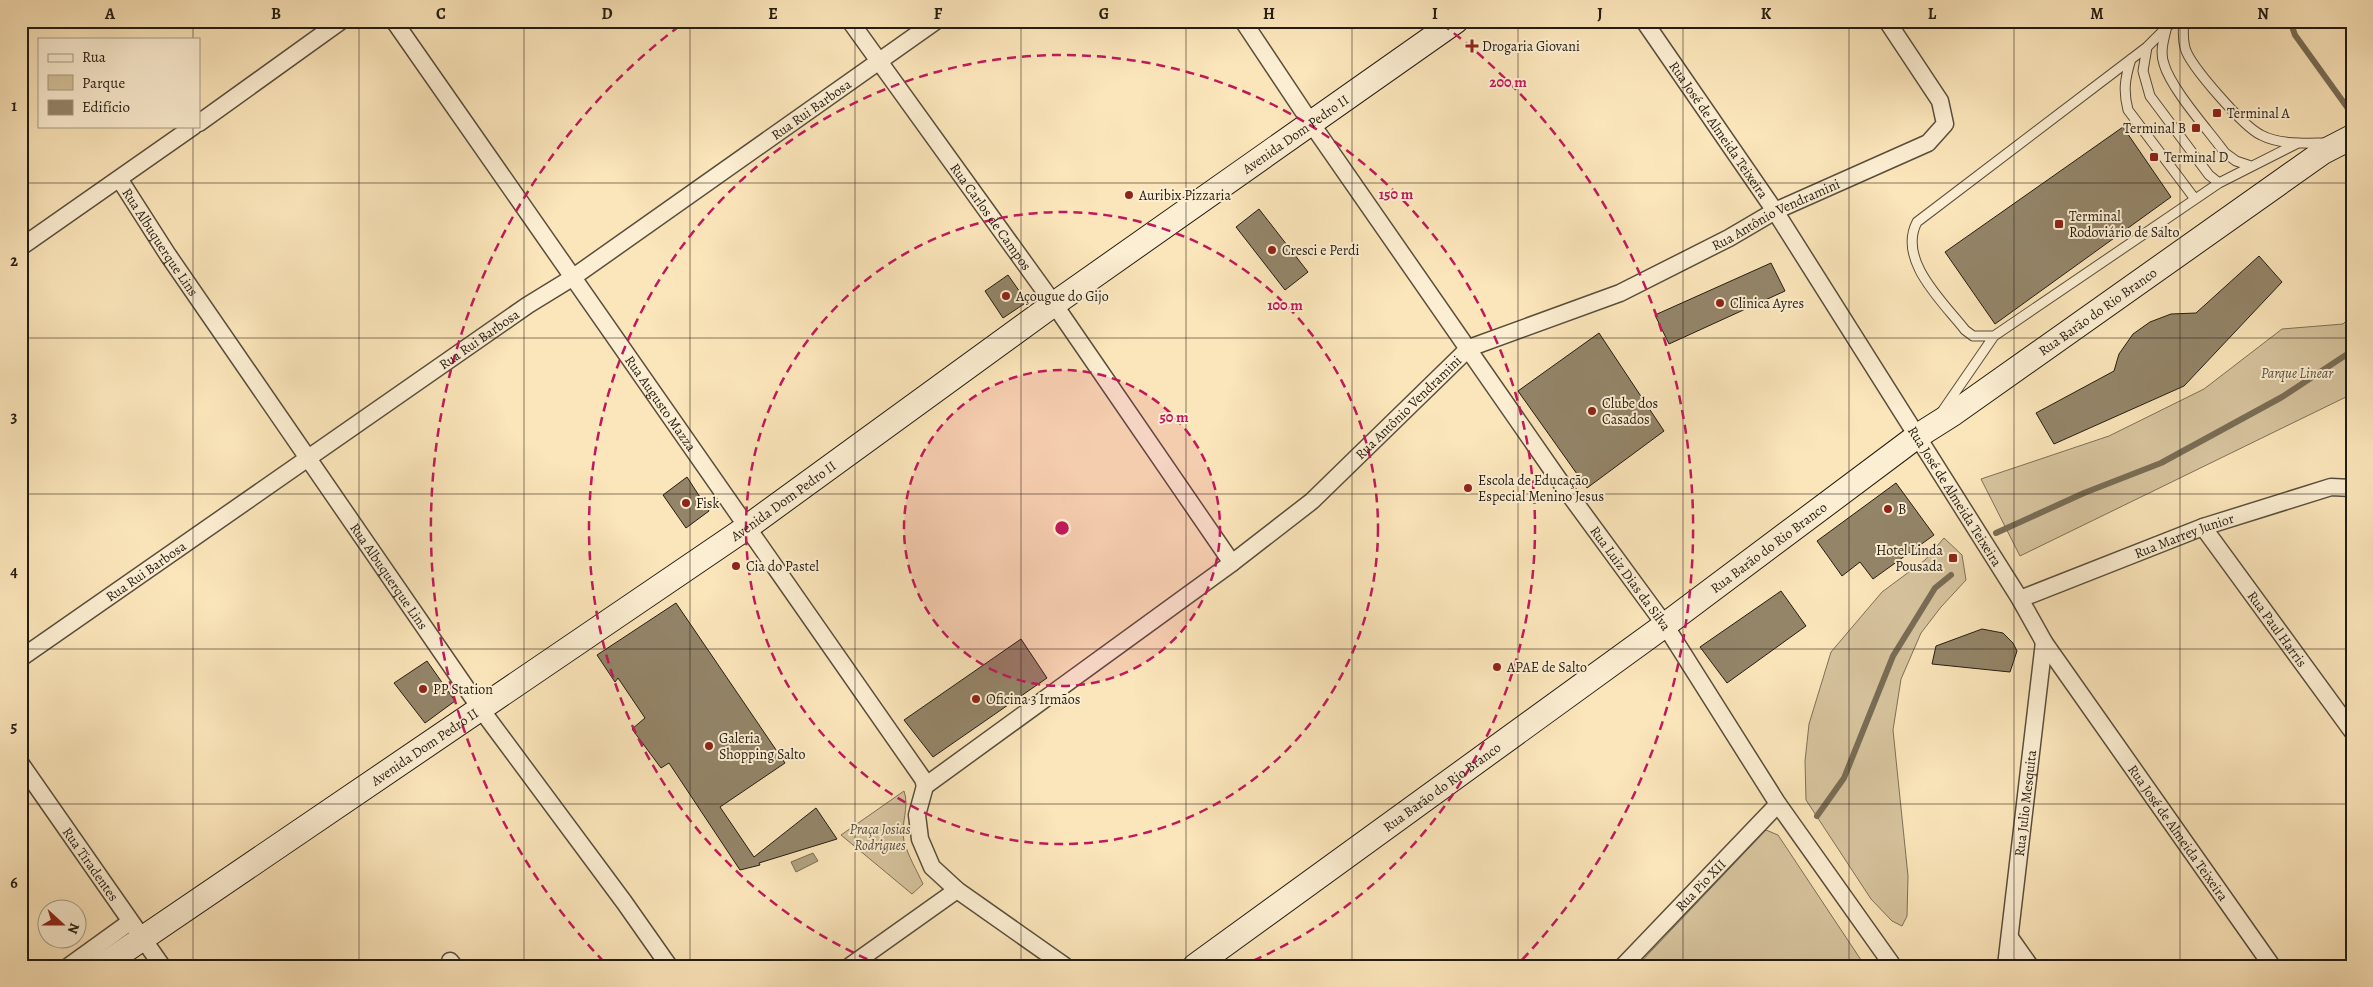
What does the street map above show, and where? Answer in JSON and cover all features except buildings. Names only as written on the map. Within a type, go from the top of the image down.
[{"type":"main road","name":"Avenida Dom Pedro II","points":[[102,966],[135,930],[480,708],[746,528],[1054,304],[1456,21]]},
{"type":"main road","name":"Rua Barão do Rio Branco","points":[[1195,966],[1665,624],[1922,433],[2315,158],[2346,140]]},
{"type":"street","points":[[200,122],[341,21]]},
{"type":"street","name":"Rua Augusto Mazza","points":[[394,21],[746,528],[923,779],[925,786]]},
{"type":"street","name":"Rua Carlos de Campos","points":[[850,21],[1054,304],[1232,563]]},
{"type":"street","name":"Rua Rui Barbosa","points":[[21,658],[309,457],[528,306],[572,278],[936,21]]},
{"type":"street","name":"Rua Luiz Dias da Silva","points":[[1243,21],[1311,123],[1566,490],[1665,624],[1778,804],[1893,966]]},
{"type":"street","name":"Rua José de Almeida Teixeira","points":[[1644,21],[1775,211],[1922,433],[2044,642],[2272,966]]},
{"type":"street","name":"Rua Antônio Vendramini","points":[[925,786],[1232,563],[1312,501],[1469,348],[1620,293],[1729,238],[1775,211],[1928,143],[1945,124],[1940,100],[1887,21]]},
{"type":"street","points":[[21,247],[120,180],[191,128]]},
{"type":"street","name":"Rua Albuquerque Lins","points":[[120,180],[168,254],[480,708],[624,902],[669,966]]},
{"type":"street","name":"Rua Marrey Junior","points":[[2020,599],[2203,527],[2331,487],[2352,488]]},
{"type":"street","name":"Rua Paul Harris","points":[[2203,527],[2352,731]]},
{"type":"street","name":"Rua Julio Mesquita","points":[[2006,966],[2011,939],[2044,642]]},
{"type":"street","name":"Rua Tiradentes","points":[[21,764],[135,930],[162,966]]},
{"type":"street","points":[[925,786],[917,815],[920,839],[932,867],[957,890],[1065,966]]},
{"type":"street","name":"Rua Pio XII","points":[[1622,966],[1778,804]]},
{"type":"street","points":[[850,966],[957,890]]},
{"type":"street","points":[[69,966],[135,930]]},
{"type":"street","points":[[2011,939],[2030,966]]},
{"type":"lane","points":[[1994,336],[1973,336],[1965,330],[1917,268],[1911,241],[1912,231],[1916,222],[2132,59],[2166,30],[2173,21]]},
{"type":"lane","points":[[2184,21],[2185,49],[2194,64],[2248,128],[2262,136],[2278,141],[2298,143],[2346,140]]},
{"type":"lane","points":[[2166,30],[2162,48],[2163,64],[2172,81],[2225,153],[2236,161],[2251,166]]},
{"type":"lane","points":[[2147,47],[2143,70],[2150,96],[2209,176],[2219,183]]},
{"type":"lane","points":[[2132,59],[2124,81],[2123,94],[2128,110],[2194,199]]},
{"type":"lane","points":[[1922,433],[1994,336],[2219,183],[2298,143]]},
{"type":"green space","name":"Parque Linear","points":[[2352,315],[2352,397],[2348,396],[2020,556],[1981,479],[2109,436],[2204,389],[2282,329],[2343,324]]},
{"type":"green space","points":[[1944,538],[1962,555],[1966,580],[1941,607],[1921,633],[1901,679],[1893,730],[1908,876],[1907,916],[1902,926],[1892,921],[1871,899],[1806,800],[1805,761],[1809,724],[1831,652],[1882,592],[1925,560]]},
{"type":"green space","name":"Praça Josias Rodrigues","points":[[904,791],[906,803],[903,828],[904,841],[923,884],[912,894],[841,835]]},
{"type":"green space","points":[[1766,830],[1778,835],[1865,966],[1637,966]]},
{"type":"shaded area","points":[[813,853],[818,861],[796,872],[791,862]]},
{"type":"waterway","points":[[2290,21],[2295,35],[2352,114]]},
{"type":"waterway","points":[[1996,533],[2084,493],[2161,463],[2282,397],[2352,351]]},
{"type":"waterway","points":[[1817,816],[1844,778],[1893,656],[1935,588],[1951,575]]},
{"type":"place","name":"Drogaria Giovani","points":[[1472,46]]},
{"type":"place","name":"Terminal A","points":[[2217,113]]},
{"type":"place","name":"Terminal B","points":[[2196,128]]},
{"type":"place","name":"Terminal D","points":[[2154,157]]},
{"type":"place","name":"Auribix Pizzaria","points":[[1129,195]]},
{"type":"place","name":"Terminal Rodoviário de Salto","points":[[2059,224]]},
{"type":"place","name":"Cresci e Perdi","points":[[1272,250]]},
{"type":"place","name":"Açougue do Gijo","points":[[1006,296]]},
{"type":"place","name":"Clinica Ayres","points":[[1720,303]]},
{"type":"place","name":"Clube dos Casados","points":[[1592,411]]},
{"type":"place","name":"Escola de Educação Especial Menino Jesus","points":[[1468,488]]},
{"type":"place","name":"Fisk","points":[[686,503]]},
{"type":"place","name":"B","points":[[1888,509]]},
{"type":"place","name":"Hotel Linda Pousada","points":[[1953,558]]},
{"type":"place","name":"Cia do Pastel","points":[[736,566]]},
{"type":"place","name":"APAE de Salto","points":[[1497,667]]},
{"type":"place","name":"PP Station","points":[[423,689]]},
{"type":"place","name":"Oficina 3 Irmãos","points":[[976,699]]},
{"type":"place","name":"Galeria Shopping Salto","points":[[709,746]]}]
